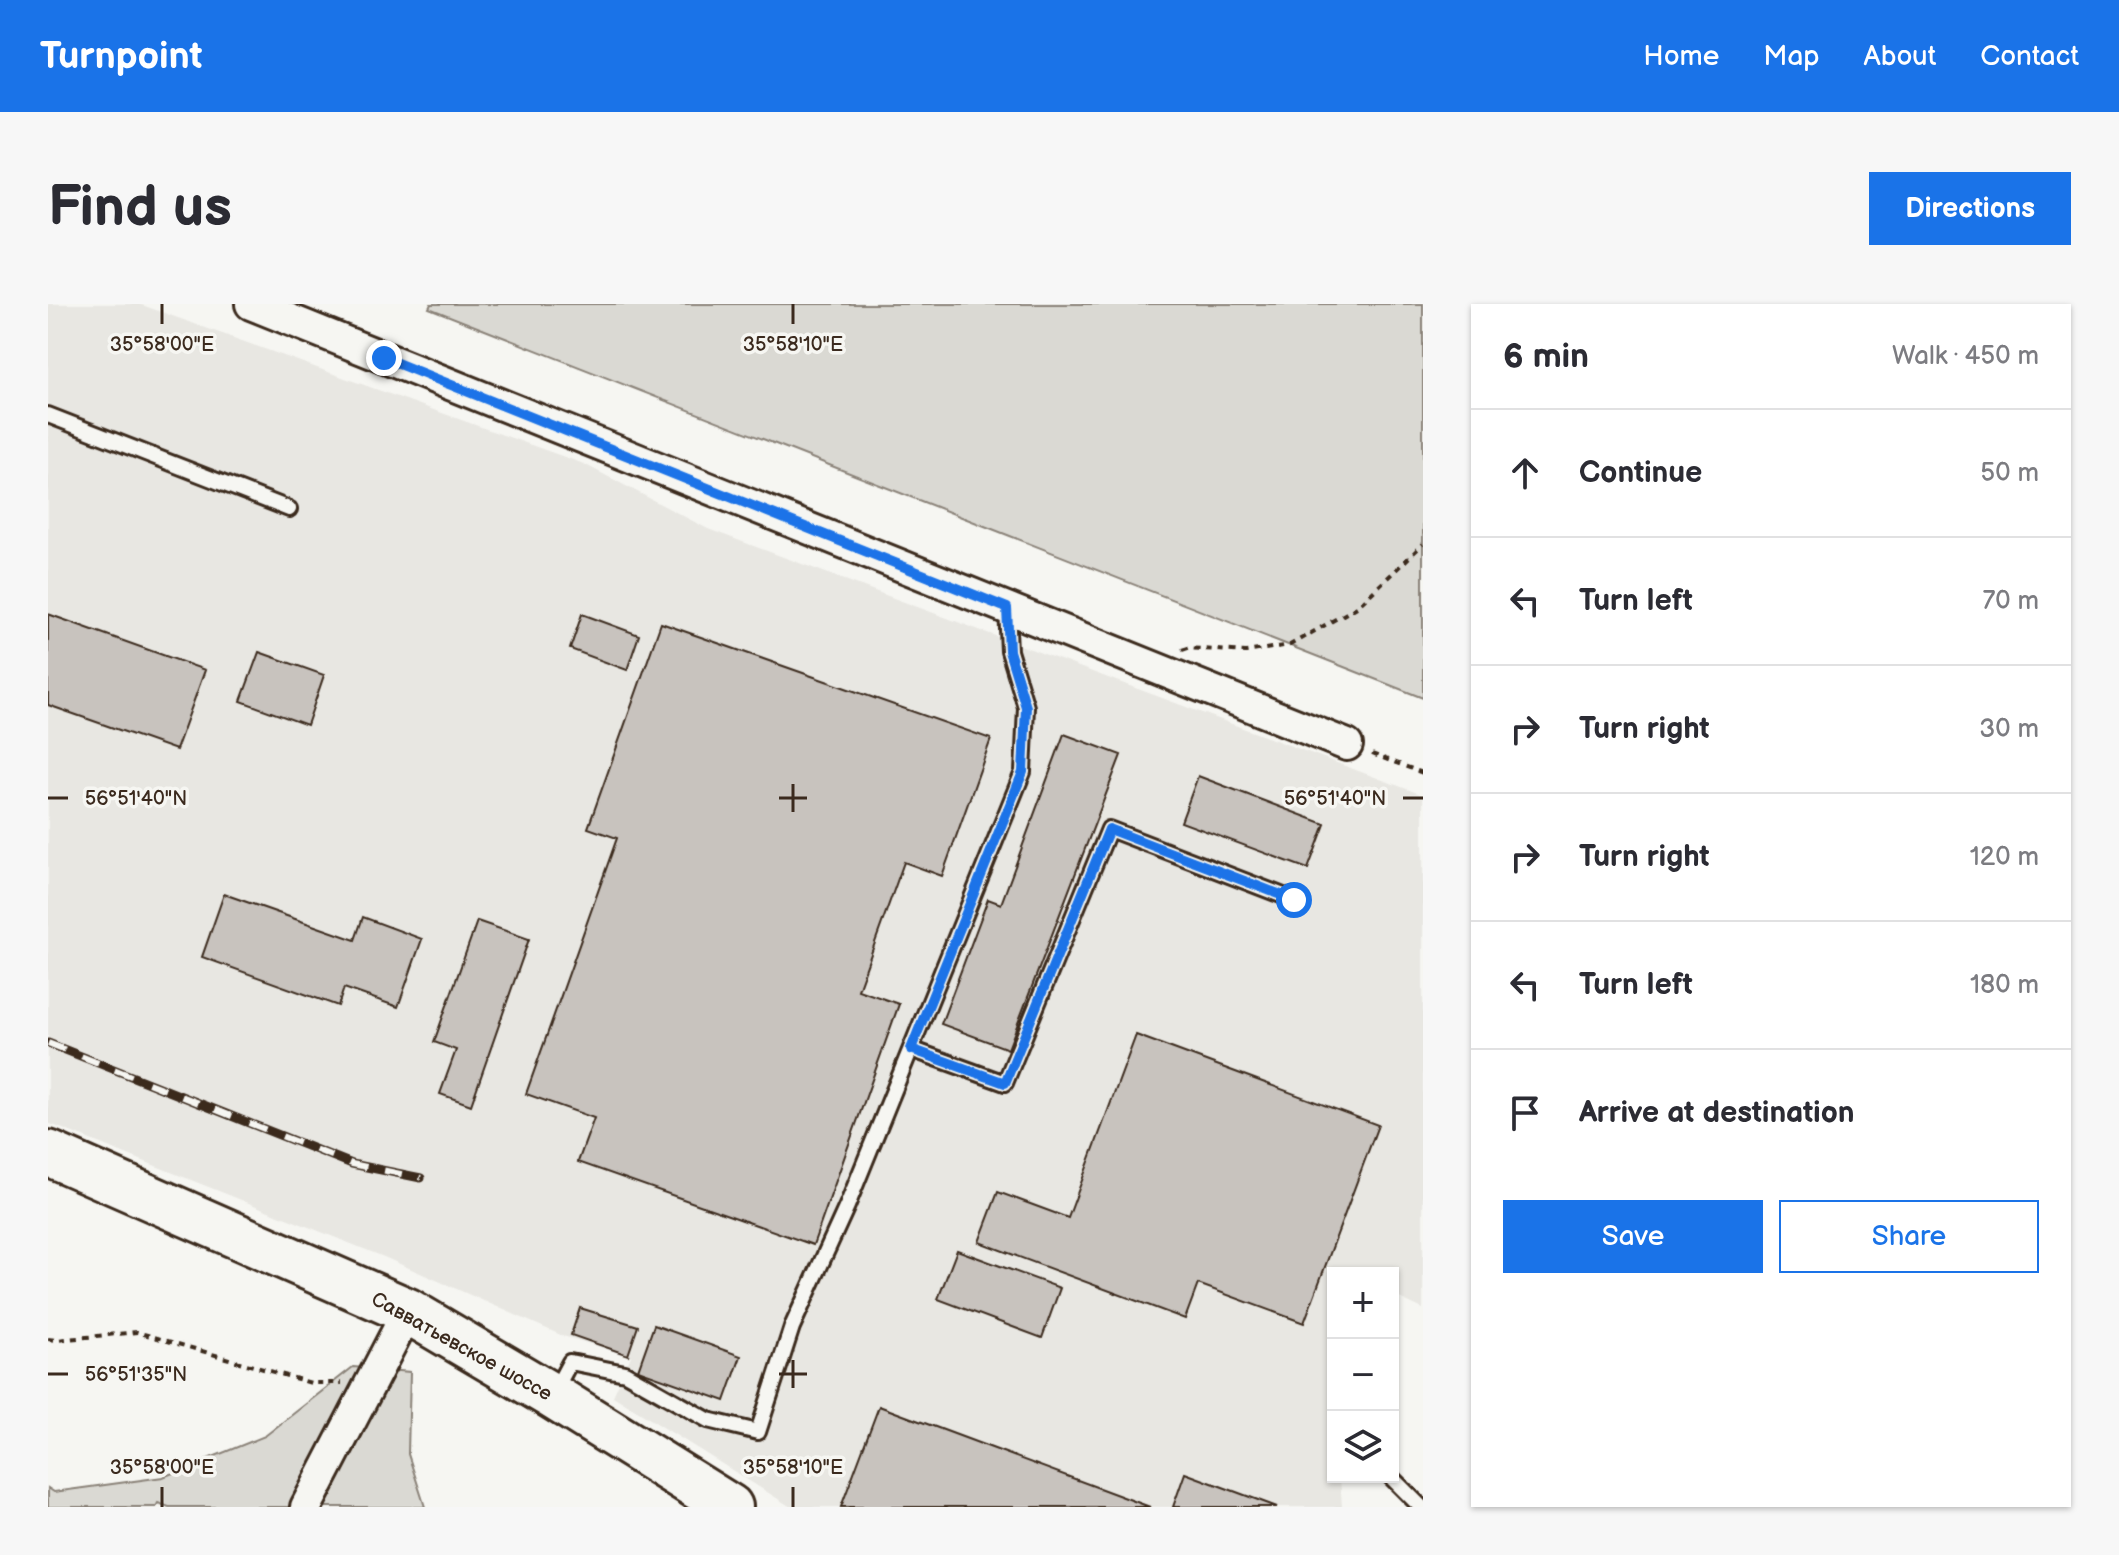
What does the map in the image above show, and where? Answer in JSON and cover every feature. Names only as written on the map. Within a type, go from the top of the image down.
[{"type":"main road","name":"Савватьевское шоссе","points":[[48,1153],[408,1311],[730,1507]]},
{"type":"street","points":[[251,304],[1347,745]]},
{"type":"street","points":[[306,1507],[408,1311]]},
{"type":"lane","points":[[48,415],[289,509]]},
{"type":"lane","points":[[552,1396],[570,1362],[625,1373],[708,1420],[758,1432],[792,1327],[847,1206],[1023,772],[1026,707],[1009,651],[1007,608]]},
{"type":"lane","points":[[911,1049],[1005,1083],[1109,829],[1294,900]]},
{"type":"lane","points":[[1397,1483],[1421,1507]]},
{"type":"path","points":[[1141,662],[1188,648],[1246,652],[1290,645],[1357,607],[1423,544]]},
{"type":"path","points":[[1347,745],[1423,773]]},
{"type":"path","points":[[48,1339],[137,1332],[311,1383],[371,1382]]},
{"type":"shaded area","points":[[48,304],[139,304],[584,464],[708,529],[1423,795],[1423,1309],[1399,1298],[1399,1267],[1327,1267],[1327,1483],[1340,1483],[1342,1507],[791,1507],[613,1396],[631,1356],[563,1336],[384,1257],[48,1123]]},
{"type":"shaded area","points":[[431,304],[1423,304],[1423,698],[429,308]]},
{"type":"shaded area","points":[[353,1367],[410,1372],[408,1454],[425,1507],[169,1507],[158,1503],[156,1507],[48,1507],[48,1488],[54,1492],[163,1477],[265,1436]]},
{"type":"building","points":[[48,614],[205,670],[176,750],[48,705]]},
{"type":"building","points":[[582,614],[639,635],[627,670],[570,649]]},
{"type":"building","points":[[661,623],[991,739],[942,876],[904,862],[858,990],[899,1004],[813,1245],[578,1162],[594,1118],[526,1094],[617,838],[588,828]]},
{"type":"building","points":[[259,652],[324,675],[307,725],[241,701]]},
{"type":"building","points":[[1064,734],[1121,755],[1008,1049],[941,1024],[988,899],[1001,904]]},
{"type":"building","points":[[1198,776],[1325,824],[1308,869],[1181,822]]},
{"type":"building","points":[[224,894],[355,940],[363,917],[422,939],[398,1007],[344,988],[338,1006],[202,957]]},
{"type":"building","points":[[477,921],[529,939],[471,1105],[440,1094],[456,1050],[434,1042]]},
{"type":"building","points":[[1136,1035],[1378,1125],[1304,1323],[1198,1284],[1185,1319],[979,1242],[998,1192],[1068,1218]]},
{"type":"building","points":[[957,1250],[1060,1288],[1042,1338],[938,1299]]},
{"type":"building","points":[[580,1308],[638,1326],[628,1355],[571,1335]]},
{"type":"building","points":[[654,1325],[741,1356],[725,1401],[638,1370]]},
{"type":"building","points":[[879,1406],[1150,1507],[841,1507]]},
{"type":"building","points":[[1185,1473],[1277,1507],[1173,1507]]},
{"type":"railway","points":[[48,1043],[352,1164],[421,1178]]},
{"type":"route","points":[[384,358],[1007,608],[1009,651],[1026,707],[1023,772],[911,1049],[1005,1083],[1109,829],[1294,900]]}]
